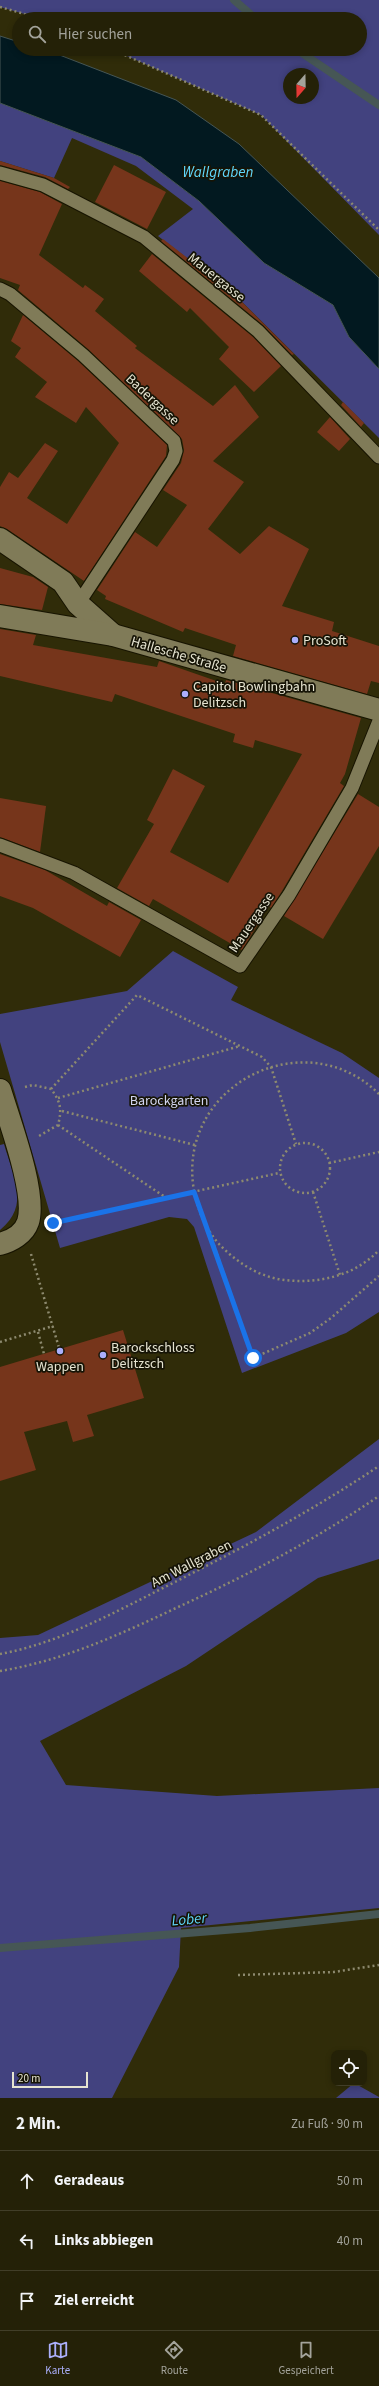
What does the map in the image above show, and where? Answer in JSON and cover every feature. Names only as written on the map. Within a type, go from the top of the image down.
[{"type":"street","points":[[0,539],[63,582],[78,604],[113,635]]},
{"type":"street","name":"Hallesche Straße","points":[[0,616],[113,635],[379,710]]},
{"type":"street","points":[[0,1244],[10,1242],[22,1232],[28,1222],[29,1192],[1,1092]]},
{"type":"lane","name":"Mauergasse","points":[[0,173],[43,185],[144,237],[258,331],[379,457]]},
{"type":"lane","name":"Badergasse","points":[[0,289],[10,294],[83,355],[174,441],[176,451],[173,460],[78,604]]},
{"type":"lane","name":"Mauergasse","points":[[0,845],[74,873],[240,966],[289,895],[352,788],[379,721]]},
{"type":"path","points":[[0,7],[18,12]]},
{"type":"path","points":[[127,56],[262,115],[379,230]]},
{"type":"path","points":[[51,1089],[137,996],[262,1057],[271,1067],[296,1144]]},
{"type":"path","points":[[58,1098],[241,1046]]},
{"type":"path","points":[[379,1094],[363,1081],[334,1067],[302,1062],[271,1067],[241,1080],[217,1102],[200,1130],[195,1145],[192,1171],[194,1192],[253,1358],[310,1332],[331,1318],[379,1276]]},
{"type":"path","points":[[1,1092],[33,1085],[51,1089],[58,1098],[62,1111],[58,1125],[44,1135],[16,1144]]},
{"type":"path","points":[[62,1111],[195,1145]]},
{"type":"path","points":[[58,1125],[165,1198]]},
{"type":"path","points":[[310,1143],[317,1146],[327,1156],[329,1163],[327,1180],[313,1192],[299,1193],[292,1190],[282,1180],[280,1173],[283,1155],[296,1144],[310,1143]]},
{"type":"path","points":[[329,1163],[379,1152]]},
{"type":"path","points":[[28,1222],[53,1223],[280,1173]]},
{"type":"path","points":[[313,1192],[340,1275]]},
{"type":"path","points":[[207,1227],[226,1251],[251,1269],[280,1279],[310,1281],[340,1275],[353,1269],[378,1252]]},
{"type":"path","points":[[32,1256],[60,1351]]},
{"type":"path","points":[[0,1342],[38,1332],[53,1326]]},
{"type":"path","points":[[38,1332],[44,1354]]},
{"type":"path","name":"Am Wallgraben","points":[[0,1654],[92,1624],[220,1560],[342,1491],[379,1466]]},
{"type":"path","points":[[0,1671],[16,1668],[100,1644],[231,1583],[336,1525],[379,1496]]},
{"type":"path","points":[[238,1974],[334,1972],[379,1965]]},
{"type":"green space","points":[[0,0],[379,0],[379,235],[261,115],[127,56],[367,56],[367,12],[18,12],[0,7]]},
{"type":"green space","points":[[0,103],[141,157],[199,201],[264,263],[333,305],[349,337],[379,369],[379,438],[234,294],[158,236],[193,209],[136,166],[72,138],[54,178],[0,161]]},
{"type":"green space","name":"Barockgarten","points":[[173,951],[238,987],[231,1000],[342,1053],[379,1078],[379,1312],[346,1333],[242,1373],[194,1227],[187,1219],[169,1217],[60,1248],[0,1042],[0,1014],[127,991]]},
{"type":"green space","points":[[4,1144],[15,1179],[17,1200],[15,1211],[0,1230],[0,1145]]},
{"type":"green space","points":[[379,1439],[379,1559],[318,1578],[186,1666],[40,1741],[66,1785],[217,1796],[379,1788],[379,1908],[181,1928],[179,1967],[112,2098],[0,2098],[0,1638],[38,1635],[256,1532]]},
{"type":"green space","points":[[350,2086],[359,2086],[379,2097],[379,2098],[336,2098]]},
{"type":"water","name":"Wallgraben","points":[[0,36],[12,40],[12,56],[62,56],[176,100],[239,144],[379,278],[379,369],[349,337],[333,305],[264,263],[199,201],[141,157],[0,103]]},
{"type":"building","points":[[0,161],[54,178],[70,187],[68,189],[45,177],[0,165]]},
{"type":"building","points":[[114,165],[166,192],[147,229],[95,202]]},
{"type":"building","points":[[0,181],[40,192],[62,204],[39,255],[83,288],[85,285],[104,299],[95,311],[137,346],[135,348],[213,406],[235,385],[259,417],[213,461],[244,482],[208,529],[240,554],[269,526],[309,549],[282,606],[334,622],[332,631],[379,646],[379,683],[371,681],[367,694],[233,656],[236,645],[185,628],[183,632],[105,599],[106,596],[97,590],[135,532],[157,547],[187,505],[163,490],[181,463],[184,450],[182,439],[88,349],[18,290],[20,285],[0,278]]},
{"type":"building","points":[[163,239],[234,294],[294,354],[292,355],[263,325],[161,241]]},
{"type":"building","points":[[152,254],[253,337],[281,366],[254,392],[219,359],[229,347],[190,308],[187,312],[139,271]]},
{"type":"building","points":[[23,315],[78,361],[167,445],[166,456],[84,581],[7,529],[0,526],[0,487],[9,472],[18,478],[45,443],[58,451],[27,498],[67,524],[119,443],[86,407],[76,423],[35,397],[47,382],[15,357],[21,348],[11,341]]},
{"type":"building","points":[[343,402],[364,423],[361,427],[341,405]]},
{"type":"building","points":[[330,417],[350,439],[339,451],[317,432]]},
{"type":"building","points":[[0,568],[33,577],[48,587],[42,610],[0,604]]},
{"type":"building","points":[[0,629],[36,635],[33,645],[157,667],[159,661],[225,684],[226,680],[361,718],[345,774],[340,783],[344,786],[282,891],[271,908],[269,906],[242,950],[153,899],[149,906],[117,888],[154,824],[147,820],[173,769],[205,786],[170,852],[228,883],[302,754],[255,740],[253,748],[233,742],[235,734],[115,694],[112,702],[0,676]]},
{"type":"building","points":[[358,794],[379,807],[379,846],[323,939],[284,916]]},
{"type":"building","points":[[0,798],[46,806],[40,852],[0,837]]},
{"type":"building","points":[[0,854],[45,870],[107,906],[109,902],[141,920],[120,957],[33,908],[0,896]]},
{"type":"building","name":"Barockschloss Delitzsch","points":[[123,1330],[144,1398],[87,1415],[94,1436],[73,1442],[67,1421],[24,1432],[36,1470],[0,1481],[0,1367]]},
{"type":"waterway","name":"Lober","points":[[234,0],[248,12]]},
{"type":"waterway","name":"Lober","points":[[306,56],[379,105]]},
{"type":"waterway","name":"Lober","points":[[0,1948],[250,1928],[379,1914]]},
{"type":"place","name":"ProSoft","points":[[295,640]]},
{"type":"place","name":"Capitol Bowlingbahn Delitzsch","points":[[185,694]]},
{"type":"place","name":"Wappen","points":[[60,1351]]},
{"type":"place","name":"Barockschloss Delitzsch","points":[[103,1355]]},
{"type":"route","points":[[53,1223],[194,1192],[197,1205],[207,1227],[253,1358]]}]
